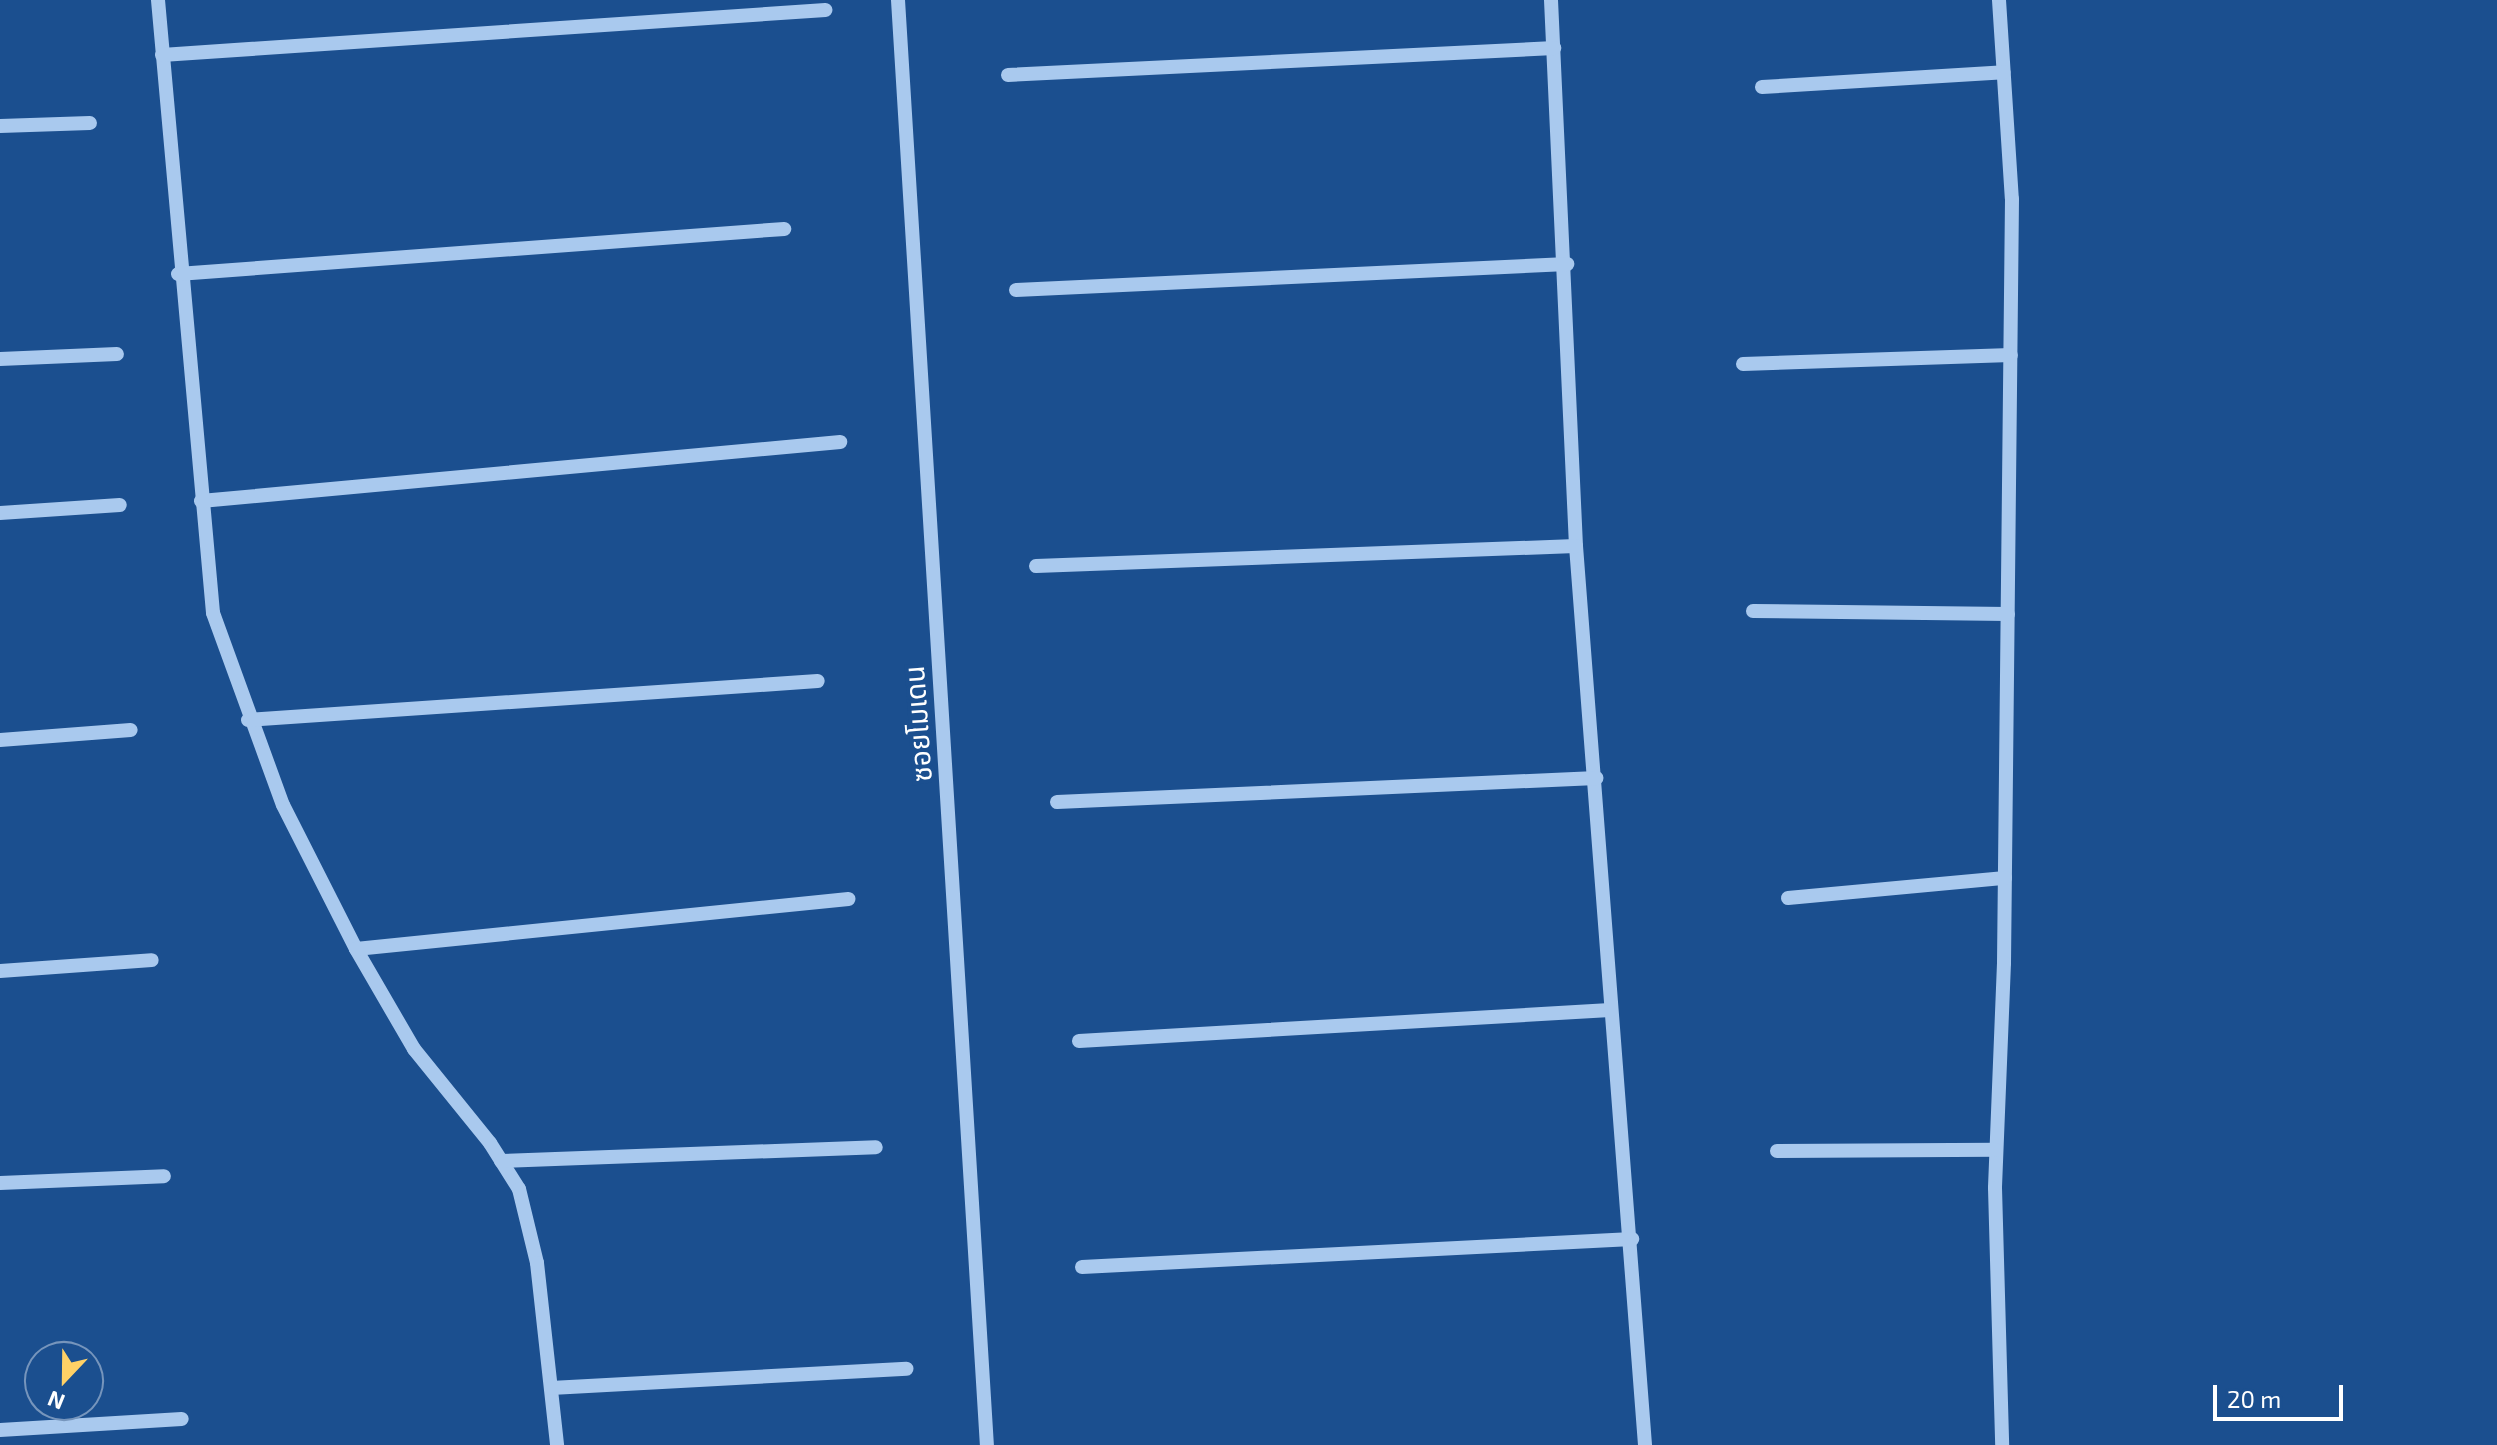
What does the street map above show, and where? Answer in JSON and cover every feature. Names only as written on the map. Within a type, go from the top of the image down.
[{"type":"street","points":[[158,0],[178,274],[213,613],[248,720],[283,805],[356,949],[414,1049],[519,1189],[537,1263],[557,1445]]},
{"type":"street","name":"ซอยโมเดน","points":[[898,0],[987,1445]]},
{"type":"street","points":[[1551,0],[1567,264],[1576,546],[1596,778],[1610,1010],[1632,1239],[1645,1445]]},
{"type":"street","points":[[1999,0],[2012,199],[2005,878],[1996,1150],[2002,1445]]},
{"type":"street","points":[[162,55],[825,10]]},
{"type":"street","points":[[1008,75],[1554,48]]},
{"type":"street","points":[[1762,87],[2004,72]]},
{"type":"street","points":[[0,126],[90,123]]},
{"type":"street","points":[[178,274],[784,229]]},
{"type":"street","points":[[1016,290],[1567,264]]},
{"type":"street","points":[[0,359],[117,354]]},
{"type":"street","points":[[1743,364],[2011,355]]},
{"type":"street","points":[[201,501],[840,442]]},
{"type":"street","points":[[0,513],[120,505]]},
{"type":"street","points":[[1036,566],[1576,546]]},
{"type":"street","points":[[1753,611],[2008,614]]},
{"type":"street","points":[[248,720],[818,681]]},
{"type":"street","points":[[0,740],[131,730]]},
{"type":"street","points":[[1057,802],[1596,778]]},
{"type":"street","points":[[1788,898],[2005,878]]},
{"type":"street","points":[[356,949],[848,899]]},
{"type":"street","points":[[0,971],[152,960]]},
{"type":"street","points":[[1079,1041],[1610,1010]]},
{"type":"street","points":[[501,1161],[876,1147]]},
{"type":"street","points":[[1777,1151],[1996,1150]]},
{"type":"street","points":[[0,1183],[164,1176]]},
{"type":"street","points":[[1082,1267],[1632,1239]]},
{"type":"street","points":[[551,1388],[906,1369]]},
{"type":"street","points":[[0,1430],[182,1419]]}]
